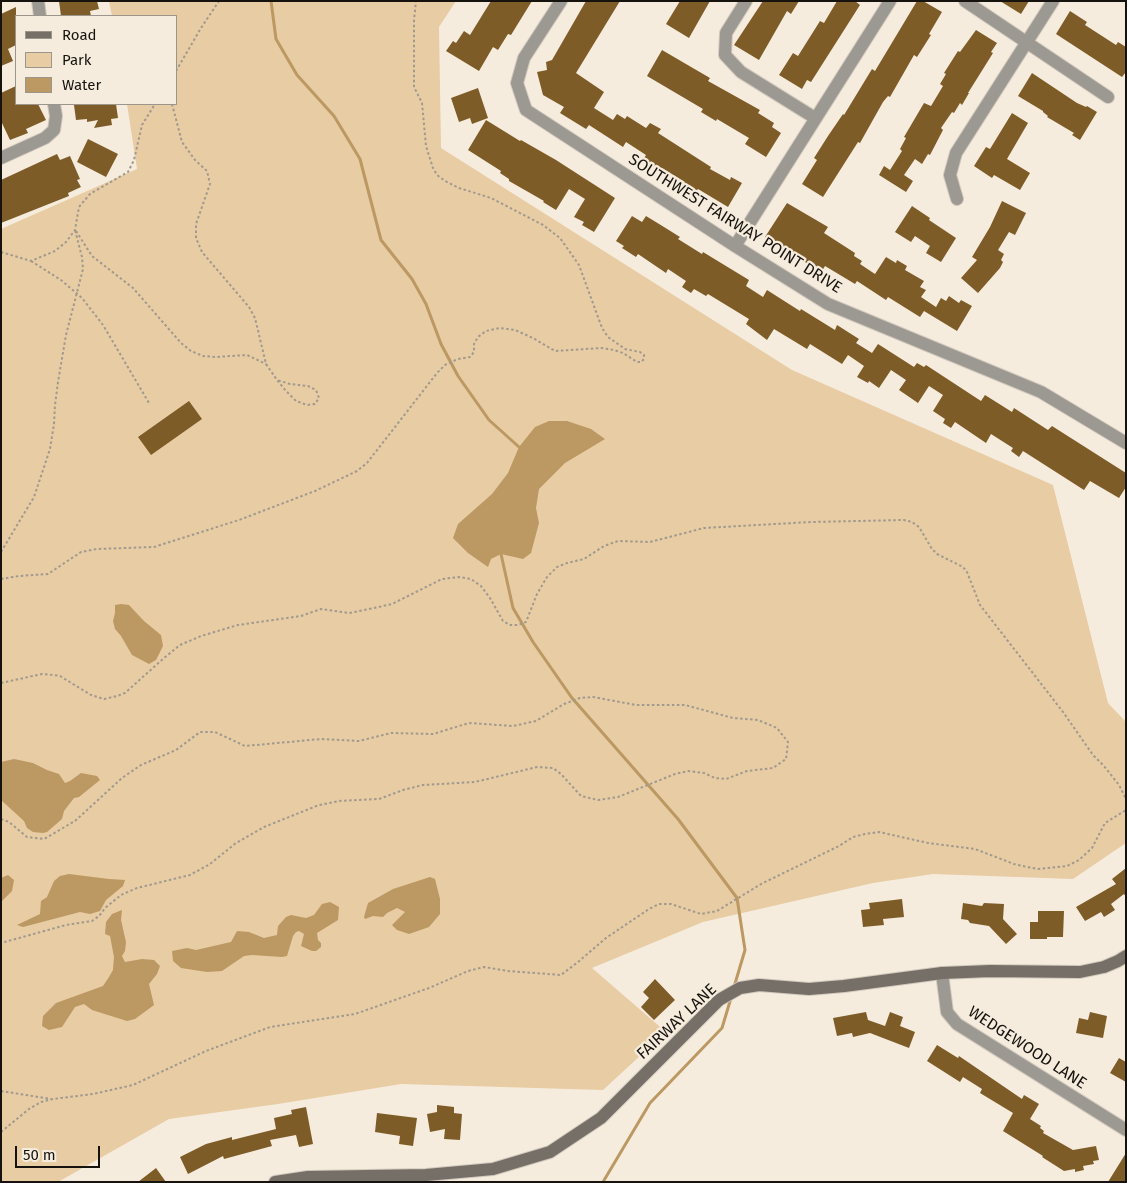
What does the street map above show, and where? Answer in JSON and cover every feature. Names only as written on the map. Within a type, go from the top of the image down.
[{"type":"street","points":[[38,1],[40,15]]},
{"type":"street","name":"SOUTHWEST FAIRWAY POINT DRIVE","points":[[561,1],[524,58],[517,82],[526,110],[828,304],[1024,384],[1060,403],[1126,443]]},
{"type":"street","points":[[746,1],[726,33],[724,55],[741,72],[815,118]]},
{"type":"street","points":[[735,246],[890,1]]},
{"type":"street","points":[[965,1],[1108,97]]},
{"type":"street","points":[[957,199],[950,175],[956,153],[1053,1]]},
{"type":"street","points":[[1,158],[45,138],[54,130],[56,116],[54,105]]},
{"type":"street","name":"FAIRWAY LANE","points":[[275,1182],[308,1177],[352,1179],[493,1169],[550,1152],[601,1118],[719,1000],[740,988],[759,985],[809,989],[942,973],[990,971],[1080,972],[1104,967],[1126,956]]},
{"type":"street","name":"WEDGEWOOD LANE","points":[[942,973],[947,1012],[957,1024],[1126,1130]]},
{"type":"path","points":[[178,68],[219,1]]},
{"type":"path","points":[[1,579],[48,574],[81,552],[97,549],[154,547],[239,520],[315,491],[357,471],[367,463],[437,373],[446,365],[458,359],[470,357],[474,352],[474,344],[478,336],[486,331],[500,328],[515,330],[555,351],[601,348],[614,350],[636,362],[641,362],[644,359],[644,355],[640,352],[625,349],[608,337],[602,328],[579,265],[560,238],[543,225],[491,198],[459,188],[445,181],[432,168],[426,146],[422,103],[414,87],[414,20],[416,1]]},
{"type":"path","points":[[1,552],[22,520],[34,497],[50,449],[66,335],[84,269],[75,230],[79,207],[90,194],[128,172],[134,160],[142,125],[154,105]]},
{"type":"path","points":[[172,105],[182,142],[195,160],[207,171],[210,184],[196,224],[196,238],[202,252],[249,306],[255,318],[266,364],[277,380],[296,401],[307,406],[315,404],[319,398],[316,390],[308,386],[277,380]]},
{"type":"path","points":[[31,261],[55,251],[66,242],[75,230]]},
{"type":"path","points":[[75,230],[92,256],[133,288],[181,343],[191,351],[203,356],[247,356],[266,364]]},
{"type":"path","points":[[1,252],[31,261],[61,280],[77,294],[103,325],[149,403]]},
{"type":"path","points":[[1,683],[42,674],[54,675],[60,676],[91,695],[104,699],[118,696],[125,693],[180,645],[201,636],[238,625],[301,616],[321,610],[349,612],[392,604],[442,579],[460,577],[471,579],[481,586],[503,621],[510,625],[518,625],[526,622],[537,594],[547,577],[557,567],[584,559],[604,546],[618,541],[650,542],[704,528],[810,522],[904,520],[912,522],[919,528],[937,554],[962,567],[967,572],[980,605],[1063,712],[1092,755],[1104,766],[1119,785],[1126,799]]},
{"type":"path","points":[[1,819],[9,822],[27,838],[44,839],[75,821],[122,778],[141,766],[176,750],[200,732],[215,732],[245,746],[321,739],[359,741],[391,733],[433,734],[469,723],[514,726],[536,721],[564,704],[580,698],[592,697],[636,705],[685,706],[732,718],[758,720],[777,728],[788,742],[786,759],[773,768],[746,771],[726,779],[688,771],[674,774],[618,797],[598,800],[581,796],[553,768],[537,767],[475,782],[422,785],[403,790],[379,800],[339,801],[319,805],[264,827],[236,843],[210,864],[190,875],[137,888],[121,895],[92,921],[66,925],[1,943]]},
{"type":"path","points":[[1,1132],[40,1102],[94,1094],[133,1085],[206,1051],[270,1027],[355,1014],[429,988],[468,971],[484,967],[560,975],[606,938],[659,904],[671,904],[700,914],[717,911],[761,884],[839,846],[853,837],[879,832],[928,843],[975,849],[1014,864],[1038,869],[1067,866],[1079,860],[1092,848],[1105,823],[1126,810]]},
{"type":"path","points":[[1,1091],[51,1099]]},
{"type":"green space","points":[[109,1],[456,1],[439,27],[441,148],[792,370],[1053,485],[1108,703],[1126,722],[1126,843],[1073,879],[933,874],[873,883],[703,922],[592,968],[666,1032],[603,1090],[401,1084],[169,1119],[58,1182],[1,1182],[1,229],[137,169],[127,105],[178,105],[178,15],[112,15]]},
{"type":"water","points":[[549,421],[567,421],[591,429],[605,439],[565,463],[539,489],[536,508],[539,523],[531,553],[523,559],[501,554],[491,559],[488,567],[468,553],[453,538],[458,524],[492,494],[508,473],[519,447],[535,427]]},
{"type":"water","points":[[115,605],[129,605],[161,635],[163,646],[156,660],[149,664],[132,655],[115,629],[113,621]]},
{"type":"water","points":[[14,759],[33,763],[59,774],[65,783],[81,773],[97,776],[100,780],[79,797],[74,798],[64,811],[62,819],[47,832],[33,832],[1,800],[1,762]]},
{"type":"water","points":[[69,874],[125,880],[123,886],[106,900],[100,911],[90,914],[80,912],[23,927],[17,925],[40,914],[41,901],[47,897],[54,881],[60,876]]},
{"type":"water","points":[[8,875],[14,880],[12,891],[1,902],[1,878]]},
{"type":"water","points":[[430,877],[435,879],[440,899],[440,914],[429,927],[409,934],[397,930],[392,925],[405,912],[397,908],[383,917],[373,916],[365,919],[368,903],[393,889]]},
{"type":"water","points":[[330,902],[339,907],[338,920],[317,933],[321,947],[316,951],[301,946],[304,934],[299,931],[293,936],[287,956],[244,956],[222,971],[207,972],[181,968],[173,961],[172,951],[187,948],[196,950],[231,942],[237,931],[249,932],[264,938],[277,935],[278,926],[286,917],[291,915],[306,918],[314,915],[322,904]]},
{"type":"water","points":[[122,910],[121,920],[126,942],[125,951],[122,956],[125,962],[142,959],[154,960],[160,966],[157,974],[149,984],[154,1005],[135,1019],[127,1021],[92,1010],[84,1004],[75,1007],[62,1027],[49,1030],[42,1026],[43,1016],[56,1003],[103,986],[113,970],[114,957],[110,936],[105,934],[106,922],[112,914]]},
{"type":"building","points":[[59,1],[97,1],[99,9],[90,11],[91,15],[61,15]]},
{"type":"building","points":[[491,1],[532,1],[511,35],[508,34],[498,50],[493,47],[479,71],[446,51],[453,41],[456,43],[464,31],[470,35]]},
{"type":"building","points":[[586,1],[620,1],[576,73],[604,92],[594,108],[613,120],[617,114],[625,119],[627,116],[646,128],[650,123],[661,129],[658,133],[711,167],[710,169],[730,180],[731,177],[742,183],[728,207],[698,189],[695,193],[683,185],[685,182],[662,168],[655,165],[654,167],[643,160],[646,155],[626,142],[623,147],[589,125],[586,129],[560,113],[564,107],[543,95],[537,72],[547,70],[546,62],[552,60]]},
{"type":"building","points":[[680,1],[710,1],[689,38],[666,24]]},
{"type":"building","points":[[763,1],[799,1],[791,14],[787,11],[759,60],[734,45]]},
{"type":"building","points":[[837,1],[855,1],[860,5],[811,82],[807,80],[802,89],[779,75],[793,53],[798,56],[820,21],[824,23]]},
{"type":"building","points":[[917,1],[923,1],[942,12],[929,34],[931,35],[917,57],[914,55],[890,97],[888,96],[883,102],[860,143],[858,142],[823,197],[802,184],[817,160],[814,158],[844,115],[872,69],[875,71]]},
{"type":"building","points":[[1000,1],[1029,1],[1021,14]]},
{"type":"building","points":[[16,7],[15,46],[8,49],[13,61],[1,66],[1,14]]},
{"type":"building","points":[[1070,11],[1087,22],[1085,25],[1116,45],[1118,42],[1126,47],[1126,72],[1122,77],[1056,34]]},
{"type":"building","points":[[976,30],[997,43],[991,52],[993,53],[962,105],[960,103],[941,128],[943,130],[930,155],[928,154],[922,164],[915,159],[904,175],[913,181],[906,192],[879,175],[884,166],[890,170],[902,151],[900,149],[906,138],[904,137],[924,103],[931,106],[943,86],[940,84],[946,74],[944,73],[958,51],[960,52]]},
{"type":"building","points":[[662,50],[710,78],[708,81],[760,110],[758,113],[774,123],[772,127],[781,133],[766,157],[745,144],[749,138],[701,112],[703,109],[647,76]]},
{"type":"building","points":[[1032,73],[1077,103],[1097,112],[1080,140],[1072,135],[1074,133],[1047,117],[1043,111],[1018,96]]},
{"type":"building","points":[[15,86],[15,105],[38,105],[46,120],[26,129],[28,133],[10,140],[1,121],[1,93]]},
{"type":"building","points":[[478,88],[488,118],[472,124],[470,118],[459,122],[451,98]]},
{"type":"building","points":[[74,105],[116,105],[118,118],[111,119],[112,125],[94,128],[98,120],[87,122],[87,119],[76,120]]},
{"type":"building","points":[[1012,113],[1028,123],[1007,159],[1030,173],[1020,190],[994,175],[992,178],[974,166],[986,147],[990,149]]},
{"type":"building","points":[[486,120],[556,160],[615,198],[594,232],[582,225],[584,222],[574,217],[585,199],[569,189],[556,210],[509,181],[500,173],[501,171],[468,150]]},
{"type":"building","points":[[88,139],[118,154],[106,177],[77,162]]},
{"type":"building","points":[[57,154],[60,160],[70,156],[80,179],[77,180],[81,187],[68,193],[69,196],[1,223],[1,180]]},
{"type":"building","points":[[1002,201],[1026,213],[1015,235],[1009,232],[998,250],[1004,254],[1000,268],[978,293],[961,278],[977,260],[972,257],[990,227]]},
{"type":"building","points":[[787,203],[828,227],[824,233],[855,253],[854,256],[862,261],[860,264],[875,274],[886,257],[896,263],[897,260],[907,266],[905,270],[924,281],[920,287],[926,290],[921,297],[936,307],[941,298],[946,301],[949,296],[959,303],[961,300],[972,306],[957,331],[924,311],[920,317],[888,297],[886,300],[857,281],[855,284],[825,266],[822,271],[816,269],[765,237]]},
{"type":"building","points":[[912,206],[956,238],[941,262],[926,253],[930,246],[915,236],[911,242],[895,232]]},
{"type":"building","points":[[632,216],[642,222],[646,216],[664,227],[680,237],[678,239],[702,254],[703,252],[749,280],[746,286],[763,297],[767,290],[835,330],[837,325],[859,339],[856,343],[872,353],[878,344],[914,367],[917,363],[924,367],[926,365],[981,401],[985,395],[1012,412],[1014,408],[1048,430],[1052,426],[1126,473],[1126,487],[1119,498],[1090,481],[1084,490],[1023,451],[1019,457],[1011,451],[1013,448],[991,434],[986,443],[955,422],[951,428],[943,423],[945,419],[933,411],[943,395],[929,386],[918,403],[899,390],[906,380],[891,370],[879,388],[869,381],[868,383],[857,377],[864,366],[848,355],[842,364],[810,344],[807,349],[774,329],[767,340],[746,324],[749,319],[708,294],[706,296],[694,289],[691,293],[682,287],[686,281],[668,269],[666,273],[638,254],[636,257],[622,248],[624,246],[616,241]]},
{"type":"building","points":[[189,401],[202,419],[151,455],[138,437]]},
{"type":"building","points":[[1126,868],[1126,897],[1124,894],[1111,904],[1115,910],[1104,917],[1101,912],[1085,921],[1076,907],[1116,884],[1112,879]]},
{"type":"building","points":[[902,899],[904,917],[883,919],[884,925],[863,927],[861,910],[870,909],[869,903]]},
{"type":"building","points":[[963,903],[982,906],[984,903],[1004,904],[1003,919],[1017,934],[1006,944],[989,926],[970,923],[968,920],[961,919]]},
{"type":"building","points":[[1038,911],[1064,911],[1063,937],[1030,939],[1030,922],[1038,922]]},
{"type":"building","points":[[655,979],[675,1000],[654,1020],[641,1007],[649,998],[643,992]]},
{"type":"building","points":[[866,1012],[868,1020],[885,1026],[890,1012],[903,1017],[900,1026],[915,1032],[909,1048],[870,1033],[853,1037],[852,1033],[837,1036],[833,1018]]},
{"type":"building","points":[[1090,1012],[1107,1016],[1103,1038],[1076,1033],[1079,1018],[1088,1020]]},
{"type":"building","points":[[937,1045],[958,1058],[959,1056],[1022,1099],[1024,1095],[1039,1104],[1030,1119],[1041,1126],[1040,1128],[1044,1131],[1043,1133],[1073,1150],[1096,1146],[1099,1160],[1093,1161],[1094,1164],[1083,1166],[1084,1170],[1075,1172],[1075,1169],[1064,1171],[1003,1131],[1013,1113],[980,1093],[982,1089],[963,1077],[960,1082],[927,1061]]},
{"type":"building","points":[[1119,1058],[1126,1062],[1126,1082],[1110,1073]]},
{"type":"building","points":[[437,1105],[454,1107],[454,1113],[462,1114],[460,1140],[444,1139],[445,1129],[430,1132],[427,1114],[437,1112]]},
{"type":"building","points":[[306,1107],[313,1144],[299,1147],[296,1135],[270,1140],[272,1146],[224,1159],[223,1156],[188,1174],[180,1157],[206,1144],[232,1137],[232,1140],[276,1129],[274,1118],[292,1114],[291,1110]]},
{"type":"building","points":[[377,1113],[417,1118],[413,1146],[399,1144],[400,1136],[375,1132]]},
{"type":"building","points":[[1126,1153],[1126,1182],[1108,1182]]},
{"type":"building","points":[[156,1168],[166,1182],[138,1182]]},
{"type":"waterway","points":[[271,1],[276,39],[297,75],[334,116],[360,159],[381,240],[412,279],[426,304],[441,344],[458,376],[489,420],[519,447]]},
{"type":"waterway","points":[[501,554],[513,608],[533,642],[572,698],[678,819],[737,898],[745,950],[734,987]]},
{"type":"waterway","points":[[603,1182],[650,1103],[722,1028],[731,998]]}]
